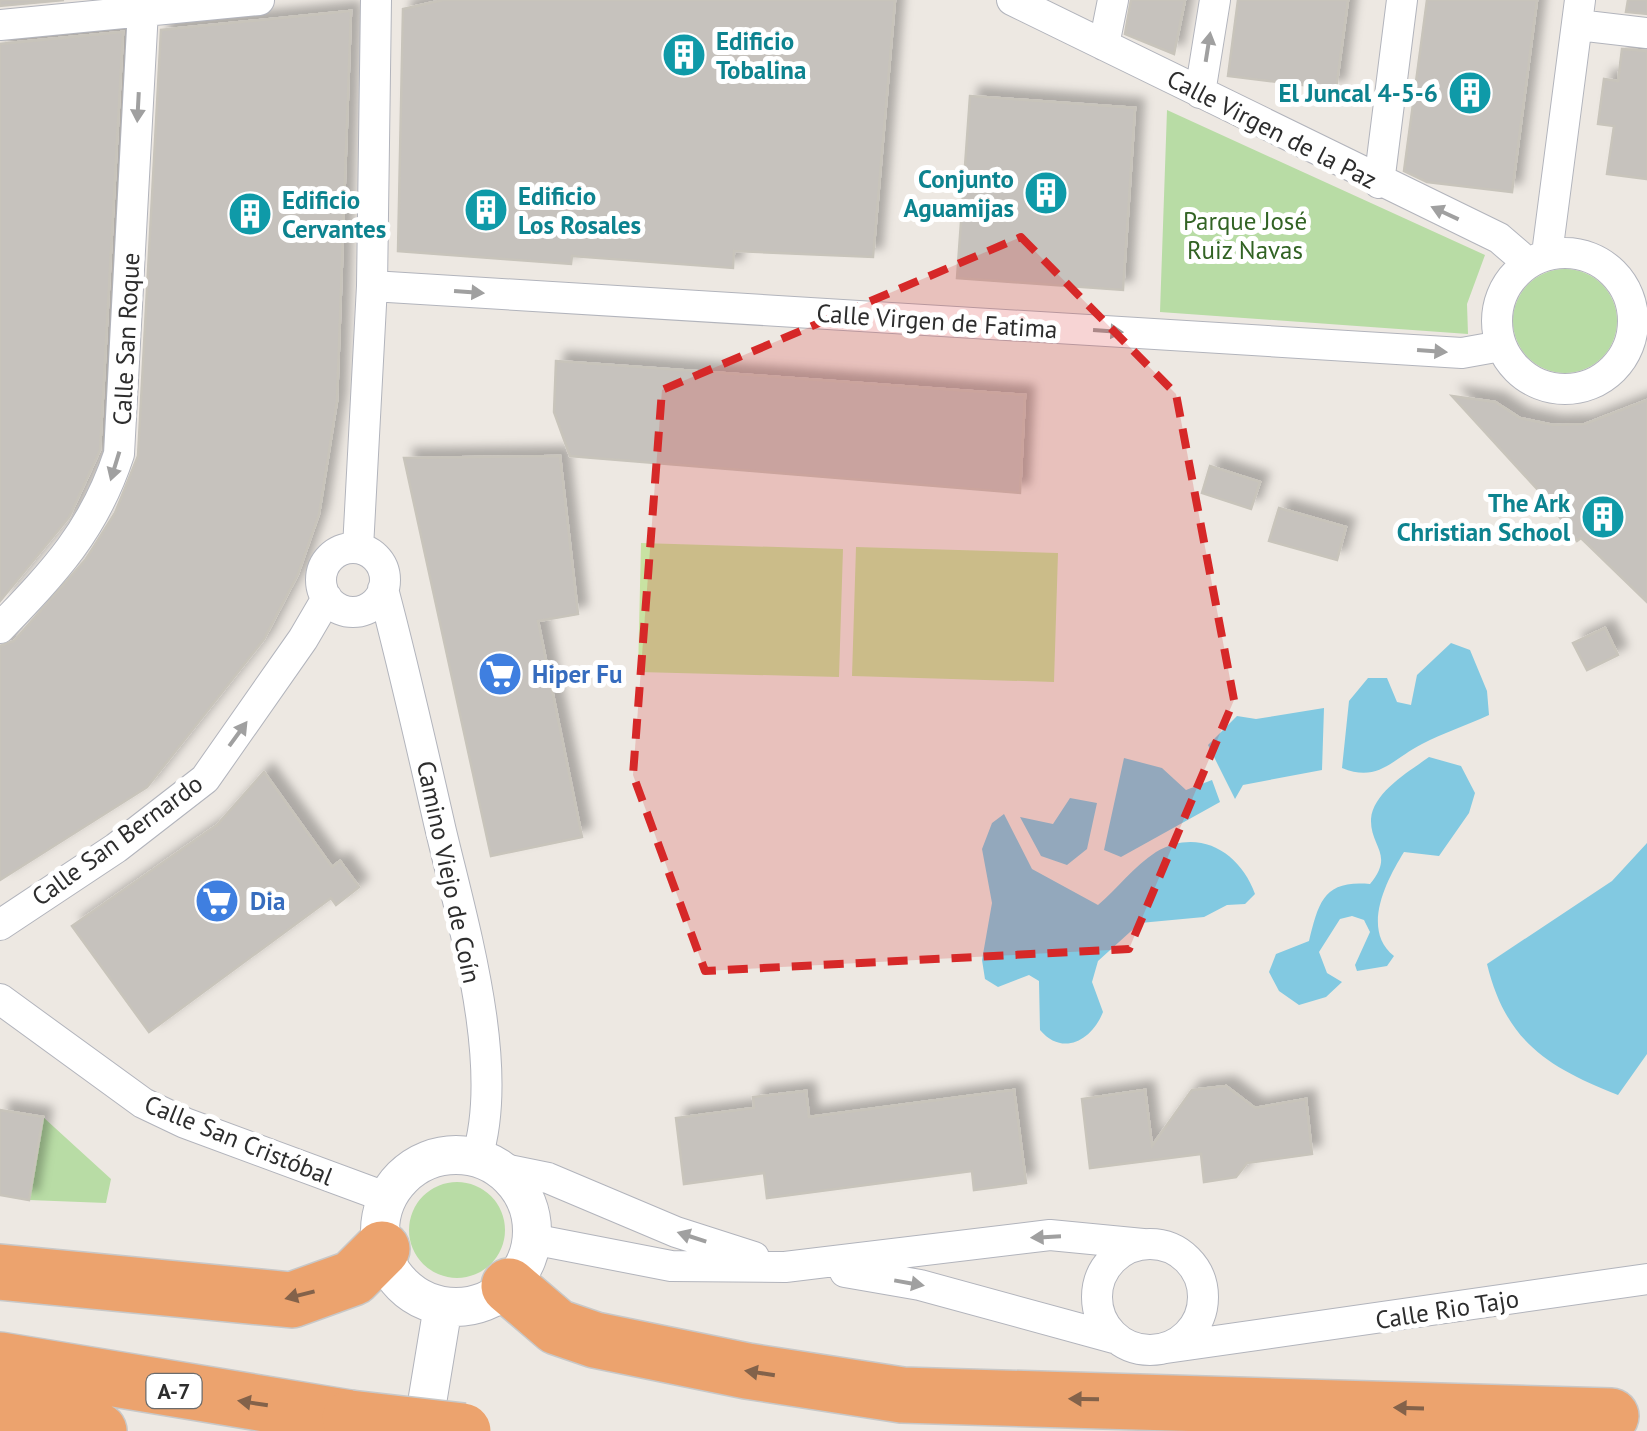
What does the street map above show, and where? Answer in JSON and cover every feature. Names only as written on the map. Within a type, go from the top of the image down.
[{"type":"highway","points":[[0,1272],[292,1300],[353,1278],[385,1223]]},
{"type":"highway","points":[[520,1262],[557,1327],[595,1340],[746,1371],[902,1395],[1629,1414]]},
{"type":"highway","name":"A-7","points":[[0,1360],[350,1418],[445,1414]]},
{"type":"highway","points":[[0,1410],[99,1431]]},
{"type":"highway","points":[[1468,1431],[1629,1414]]},
{"type":"street","points":[[0,25],[152,6],[260,0]]},
{"type":"street","points":[[358,548],[372,286],[376,0]]},
{"type":"street","name":"Calle Virgen de la Paz","points":[[1012,0],[1538,259]]},
{"type":"street","points":[[1104,45],[1113,0]]},
{"type":"street","points":[[1200,94],[1215,0]]},
{"type":"street","points":[[1380,183],[1402,0]]},
{"type":"street","name":"Calle San Roque","points":[[0,628],[66,558],[103,502],[120,454],[152,6]]},
{"type":"street","points":[[1538,259],[1579,12],[1647,34]]},
{"type":"street","points":[[1571,253],[1594,258],[1637,288],[1632,335],[1635,360],[1592,384],[1548,388],[1512,365],[1501,346],[1496,323],[1499,300],[1510,279],[1538,259],[1571,253]]},
{"type":"street","name":"Calle Virgen de Fatima","points":[[372,286],[1462,353],[1501,346]]},
{"type":"street","points":[[347,548],[358,548],[368,551],[383,568],[383,590],[372,606],[353,612],[327,598],[321,580],[328,560],[347,548]]},
{"type":"street","name":"Camino Viejo de Coín","points":[[383,590],[472,964],[488,1091],[488,1162]]},
{"type":"street","name":"Calle San Bernardo","points":[[0,925],[116,848],[204,779],[292,656],[327,598]]},
{"type":"street","name":"Calle San Cristóbal","points":[[0,999],[144,1102],[385,1223]]},
{"type":"street","points":[[488,1162],[525,1199],[520,1262],[478,1303],[443,1306],[404,1286],[385,1223],[403,1176],[425,1161],[451,1154],[488,1162],[548,1178],[676,1232],[799,1267],[920,1285],[1114,1338],[1148,1351],[1166,1348],[1195,1326],[1203,1292]]},
{"type":"street","points":[[520,1262],[799,1267],[1050,1235],[1143,1244],[1176,1250],[1190,1261],[1203,1292],[1247,1340]]},
{"type":"street","points":[[1114,1338],[1096,1306],[1097,1288],[1112,1258],[1143,1244]]},
{"type":"street","name":"Calle Rio Tajo","points":[[1166,1348],[1247,1340],[1647,1279]]},
{"type":"street","points":[[443,1306],[445,1414]]},
{"type":"highlighted area","points":[[1021,237],[1176,394],[1234,700],[1129,949],[705,971],[633,775],[662,390]]},
{"type":"green space","name":"Parque José Ruiz Navas","points":[[1167,110],[1485,255],[1467,304],[1468,334],[1160,312]]},
{"type":"green space","points":[[1565,269],[1585,273],[1602,284],[1613,301],[1617,321],[1613,341],[1602,358],[1585,369],[1565,373],[1545,369],[1528,358],[1517,341],[1513,321],[1517,301],[1528,284],[1545,273]]},
{"type":"green space","points":[[641,543],[843,549],[839,677],[638,672]]},
{"type":"green space","points":[[856,547],[1058,553],[1054,682],[852,676]]},
{"type":"green space","points":[[43,1117],[111,1179],[106,1203],[29,1200]]},
{"type":"green space","points":[[457,1182],[476,1185],[491,1196],[502,1211],[502,1249],[491,1264],[476,1275],[457,1278],[438,1275],[423,1264],[412,1249],[409,1230],[412,1211],[423,1196],[438,1185]]},
{"type":"water","points":[[1451,643],[1470,650],[1487,691],[1489,715],[1430,740],[1376,771],[1342,768],[1349,701],[1368,678],[1387,678],[1397,702],[1411,705],[1417,675]]},
{"type":"water","points":[[1324,708],[1322,770],[1243,785],[1235,799],[1208,745],[1237,716],[1256,719]]},
{"type":"water","points":[[1429,757],[1461,766],[1475,793],[1469,813],[1439,856],[1404,852],[1397,864],[1384,891],[1378,919],[1384,945],[1394,956],[1387,966],[1357,971],[1355,965],[1370,932],[1364,920],[1352,916],[1340,919],[1319,952],[1327,973],[1342,982],[1326,997],[1299,1005],[1279,991],[1269,972],[1276,954],[1309,941],[1321,904],[1333,890],[1370,884],[1381,865],[1372,829],[1373,809],[1394,783]]},
{"type":"water","points":[[1124,758],[1162,768],[1186,790],[1212,780],[1220,802],[1121,857],[1104,850]]},
{"type":"water","points":[[1070,798],[1097,803],[1087,849],[1067,865],[1041,856],[1020,817],[1053,824]]},
{"type":"water","points":[[1004,814],[1032,869],[1098,905],[1156,852],[1188,842],[1202,843],[1228,856],[1239,866],[1255,894],[1245,904],[1227,905],[1204,917],[1140,923],[1098,961],[1092,982],[1103,1012],[1098,1022],[1076,1042],[1058,1043],[1040,1030],[1039,981],[1029,975],[998,987],[985,979],[982,960],[992,903],[982,849],[992,823]]},
{"type":"water","points":[[1647,843],[1647,1054],[1618,1095],[1571,1074],[1533,1048],[1506,1013],[1487,964],[1612,881]]},
{"type":"building","points":[[0,0],[64,0],[0,6]]},
{"type":"building","points":[[443,0],[895,0],[873,257],[734,251],[733,268],[572,256],[571,264],[398,251],[403,9]]},
{"type":"building","points":[[1131,0],[1185,0],[1174,54],[1125,34]]},
{"type":"building","points":[[1238,0],[1348,0],[1336,89],[1228,76]]},
{"type":"building","name":"El Juncal 4-5-6","points":[[1427,0],[1537,0],[1512,192],[1427,182],[1404,171]]},
{"type":"building","points":[[1628,0],[1647,0],[1647,14],[1626,12]]},
{"type":"building","points":[[351,11],[337,401],[319,514],[298,574],[264,639],[147,787],[0,880],[0,646],[14,641],[86,559],[115,513],[138,456],[161,30]]},
{"type":"building","points":[[123,32],[100,450],[69,517],[0,601],[0,44]]},
{"type":"building","points":[[1622,49],[1647,51],[1647,179],[1607,174],[1614,126],[1598,124],[1604,79],[1618,81]]},
{"type":"building","name":"Conjunto Aguamijas","points":[[970,96],[1135,108],[1123,290],[957,278]]},
{"type":"building","points":[[556,361],[1025,395],[1020,493],[570,456],[554,412]]},
{"type":"building","name":"The Ark Christian School","points":[[1452,396],[1495,402],[1520,418],[1553,425],[1585,424],[1647,400],[1647,602],[1581,538],[1577,541],[1548,501]]},
{"type":"building","name":"Hiper Fu","points":[[560,456],[578,614],[538,621],[582,837],[491,856],[404,458]]},
{"type":"building","points":[[1210,466],[1260,482],[1251,509],[1202,493]]},
{"type":"building","points":[[1279,508],[1346,527],[1337,560],[1269,541]]},
{"type":"building","points":[[1605,628],[1618,655],[1587,670],[1573,643]]},
{"type":"building","name":"Dia","points":[[264,772],[332,867],[340,861],[359,887],[336,905],[331,898],[149,1032],[72,926],[217,825]]},
{"type":"building","points":[[1226,1086],[1255,1108],[1306,1099],[1312,1154],[1247,1163],[1236,1177],[1204,1182],[1201,1154],[1090,1168],[1082,1099],[1145,1090],[1152,1146],[1192,1090]]},
{"type":"building","points":[[1014,1090],[1026,1183],[974,1190],[972,1171],[767,1198],[764,1173],[684,1184],[676,1118],[754,1108],[753,1097],[806,1091],[809,1117]]},
{"type":"building","points":[[0,1110],[43,1117],[29,1200],[0,1195]]},
{"type":"place","name":"Edificio Tobalina","points":[[684,55]]},
{"type":"place","name":"El Juncal 4-5-6","points":[[1470,93]]},
{"type":"place","name":"Conjunto Aguamijas","points":[[1046,193]]},
{"type":"place","name":"Edificio Los Rosales","points":[[486,210]]},
{"type":"place","name":"Edificio Cervantes","points":[[250,214]]},
{"type":"place","name":"The Ark Christian School","points":[[1603,517]]},
{"type":"place","name":"Hiper Fu","points":[[500,674]]},
{"type":"place","name":"Dia","points":[[217,901]]}]
